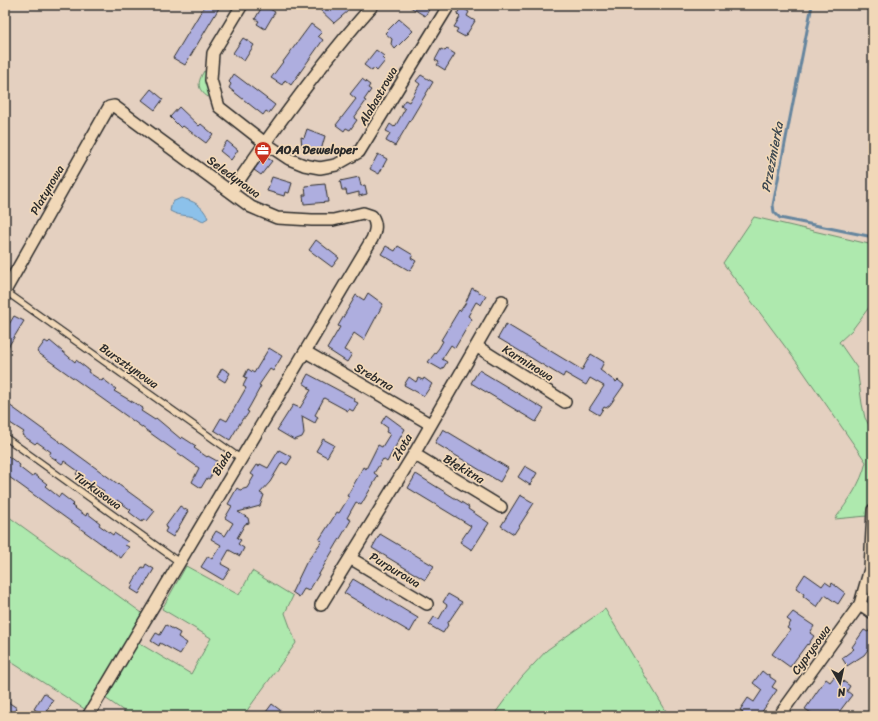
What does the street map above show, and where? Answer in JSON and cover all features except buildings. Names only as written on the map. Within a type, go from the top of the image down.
[{"type":"street","name":"Alabastrowa","points":[[242,5],[213,52],[211,80],[219,107],[265,143],[294,161],[304,165],[320,168],[336,165],[359,152],[449,5]]},
{"type":"street","points":[[231,192],[265,143],[347,34],[373,5]]},
{"type":"street","name":"Seledynowa","points":[[114,106],[251,207],[277,218],[333,220],[364,213],[372,216],[376,222]]},
{"type":"street","name":"Platynowa","points":[[5,291],[109,107],[114,106]]},
{"type":"street","name":"Biała","points":[[88,716],[240,458],[306,352],[372,238],[376,230],[376,222]]},
{"type":"street","name":"Złota","points":[[321,605],[414,454],[502,301]]},
{"type":"street","name":"Karminowa","points":[[476,346],[565,402]]},
{"type":"street","name":"Srebrna","points":[[306,352],[430,424]]},
{"type":"street","name":"Błękitna","points":[[414,454],[501,507]]},
{"type":"street","name":"Cyprysowa","points":[[784,714],[860,604],[870,569],[873,510]]},
{"type":"street","name":"Purpurowa","points":[[350,558],[428,604]]},
{"type":"street","points":[[860,604],[873,613]]},
{"type":"lane","name":"Bursztynowa","points":[[5,291],[240,458]]},
{"type":"lane","name":"Turkusowa","points":[[5,437],[179,562]]},
{"type":"green space","points":[[204,71],[206,72],[211,96],[208,97],[199,86],[200,79]]},
{"type":"green space","points":[[754,217],[873,245],[873,302],[852,330],[839,342],[857,368],[865,418],[873,432],[873,507],[867,516],[835,519],[861,478],[866,462],[798,364],[723,263]]},
{"type":"green space","points":[[5,514],[142,613],[86,710],[5,658]]},
{"type":"green space","points":[[186,566],[239,595],[252,571],[293,596],[285,613],[296,643],[243,716],[131,716],[105,698],[137,642],[191,674],[211,638],[162,609]]},
{"type":"green space","points":[[605,609],[669,716],[493,716],[521,678],[547,650]]},
{"type":"water","points":[[181,198],[197,204],[208,218],[203,221],[194,217],[170,211],[172,202]]},
{"type":"waterway","name":"Przeźmierka","points":[[812,5],[773,205],[774,212],[780,218],[873,237]]},
{"type":"place","name":"AOA Deweloper","points":[[263,165]]}]
